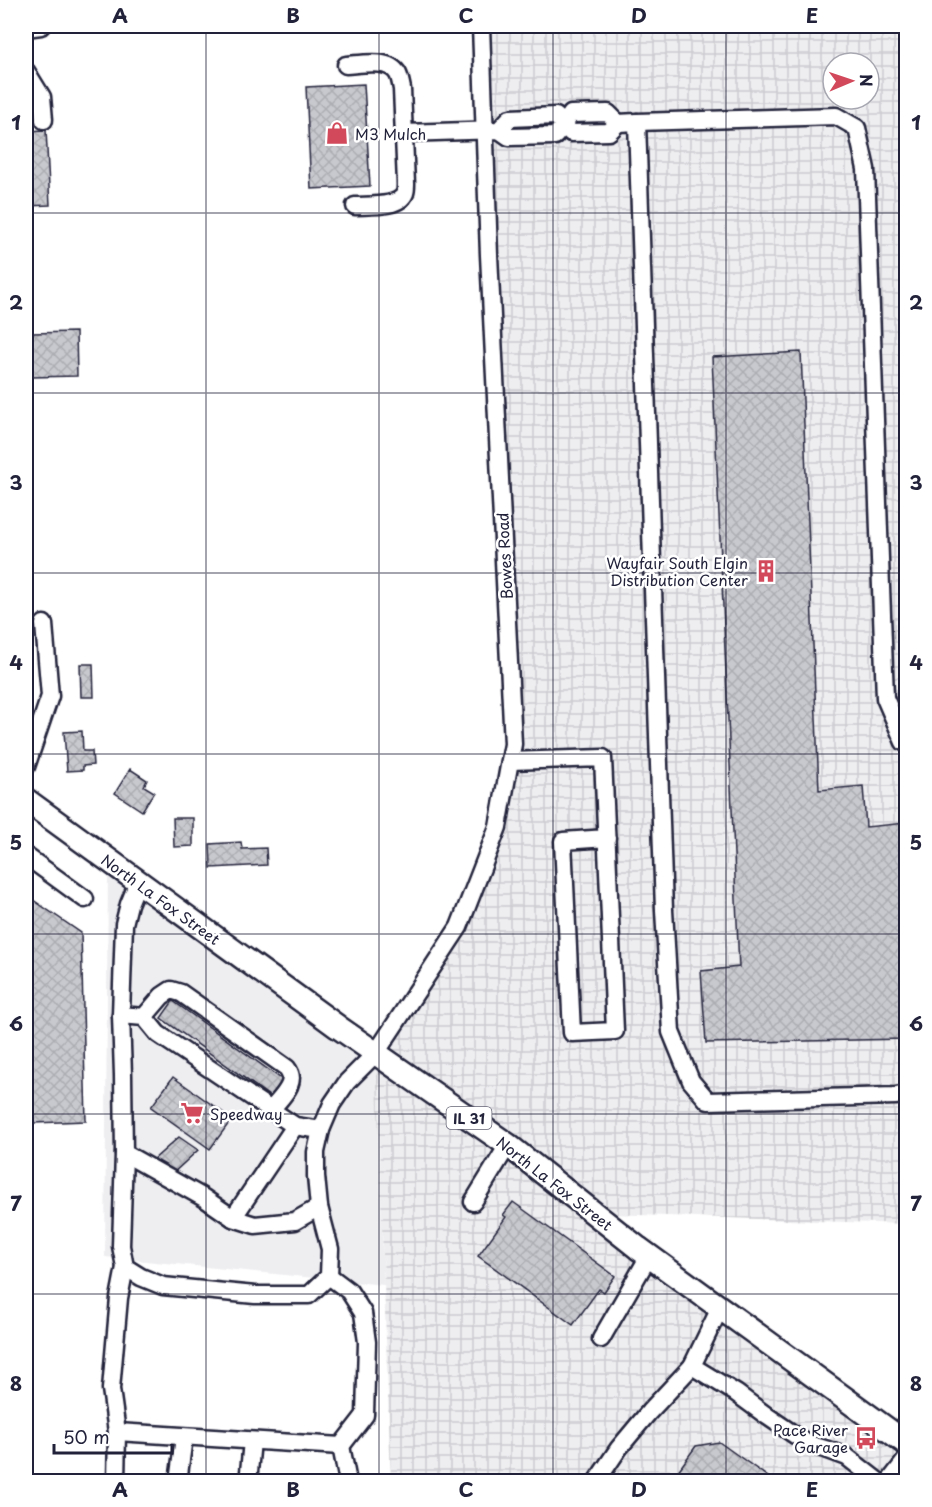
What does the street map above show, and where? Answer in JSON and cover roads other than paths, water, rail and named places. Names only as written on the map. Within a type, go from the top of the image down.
[{"type":"main road","name":"North La Fox Street","points":[[26,800],[376,1053],[508,1145],[649,1256],[906,1443]]},
{"type":"street","points":[[26,28],[41,26]]},
{"type":"street","name":"Bowes Road","points":[[329,1276],[330,1249],[319,1207],[316,1176],[315,1152],[321,1131],[332,1104],[347,1082],[376,1053],[459,927],[498,827],[513,744],[489,255],[492,130],[481,26]]},
{"type":"street","points":[[346,65],[384,64],[393,68],[399,75],[402,89],[405,194],[390,204],[355,206]]},
{"type":"street","points":[[26,71],[42,97],[44,120]]},
{"type":"street","points":[[404,133],[492,130],[509,137],[555,136],[564,125],[571,133],[609,132],[618,123],[836,116],[857,128],[866,169],[885,698],[906,743]]},
{"type":"street","points":[[637,122],[671,1032],[691,1081],[708,1101],[906,1094]]},
{"type":"street","points":[[26,767],[50,696],[44,624]]},
{"type":"street","points":[[510,761],[603,758],[607,838],[615,1031],[572,1033],[562,841],[607,838]]},
{"type":"street","points":[[26,856],[85,899]]},
{"type":"street","points":[[116,1482],[117,1432],[111,1389],[119,1298],[125,1267],[121,1246],[124,1153],[121,1015],[124,924],[138,882]]},
{"type":"street","points":[[144,1017],[162,996],[171,990],[181,993],[287,1068],[292,1074],[292,1083],[271,1110]]},
{"type":"street","points":[[121,1015],[144,1017],[158,1034],[295,1126],[321,1131]]},
{"type":"street","points":[[233,1218],[295,1126]]},
{"type":"street","points":[[473,1202],[508,1145]]},
{"type":"street","points":[[124,1153],[204,1198],[233,1218],[255,1225],[295,1221],[319,1207]]},
{"type":"street","points":[[600,1339],[649,1256]]},
{"type":"street","points":[[125,1267],[163,1286],[255,1295],[309,1295],[329,1276],[349,1291],[363,1313],[366,1342],[365,1415],[340,1446]]},
{"type":"street","points":[[596,1482],[619,1448],[692,1366],[720,1308]]},
{"type":"street","points":[[692,1366],[736,1393],[808,1444],[847,1457],[879,1482]]},
{"type":"street","points":[[117,1432],[340,1446]]},
{"type":"street","points":[[178,1482],[184,1437]]},
{"type":"street","points":[[248,1482],[252,1441]]},
{"type":"street","points":[[340,1446],[348,1482]]},
{"type":"street","points":[[889,1482],[906,1460]]},
{"type":"place","name":"M3 Mulch","points":[[337,133]]},
{"type":"place","name":"Wayfair South Elgin Distribution Center","points":[[766,571]]},
{"type":"place","name":"Speedway","points":[[192,1113]]},
{"type":"place","name":"Pace River Garage","points":[[866,1438]]}]
